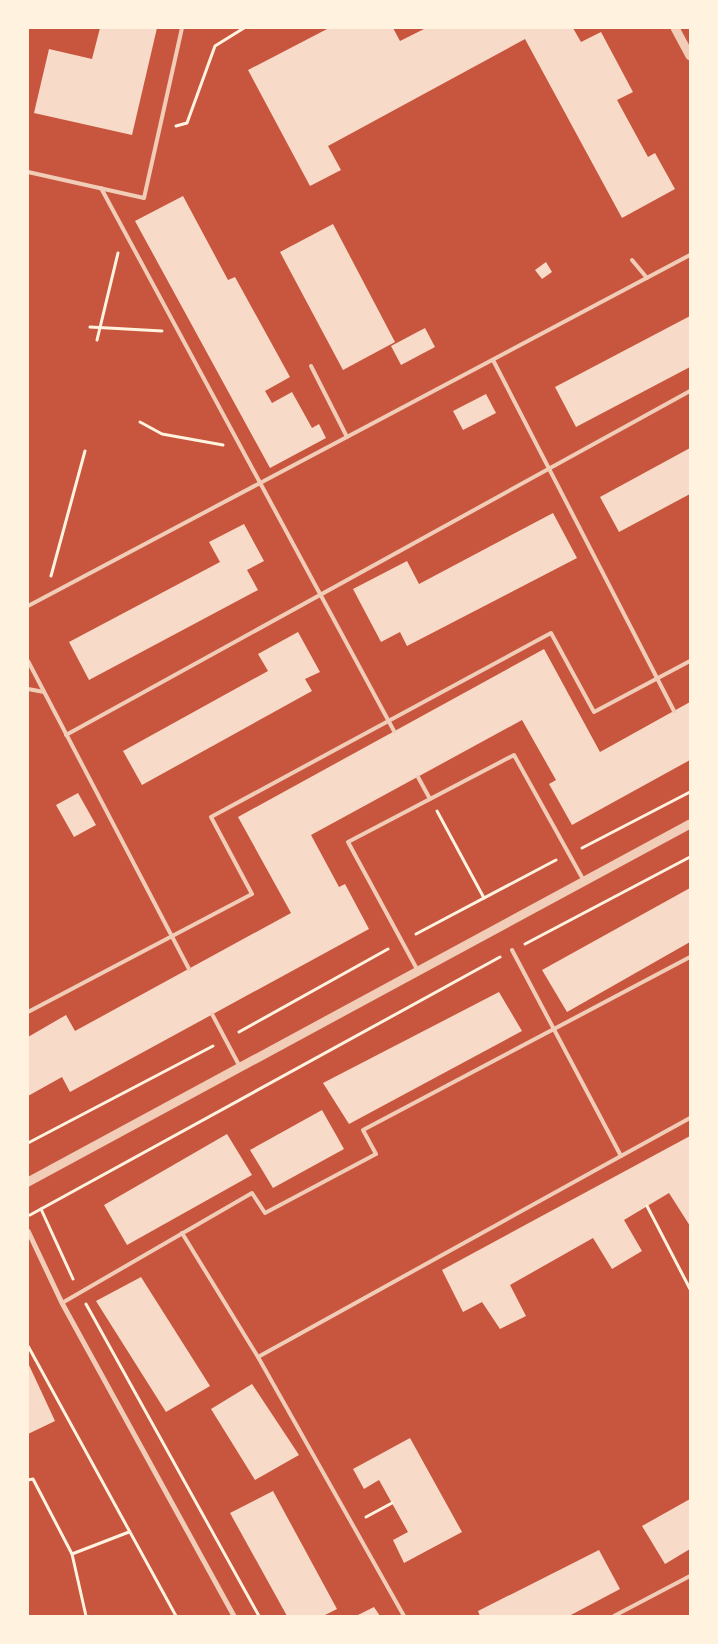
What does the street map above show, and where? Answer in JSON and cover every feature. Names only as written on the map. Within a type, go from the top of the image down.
[{"type":"street","points":[[676,28],[690,56]]},
{"type":"street","points":[[28,1182],[690,824]]},
{"type":"street","points":[[28,1231],[62,1303],[234,1616]]},
{"type":"lane","points":[[28,172],[144,198],[182,28]]},
{"type":"lane","points":[[100,188],[394,731]]},
{"type":"lane","points":[[28,606],[690,255]]},
{"type":"lane","points":[[632,260],[647,278]]},
{"type":"lane","points":[[493,360],[674,711]]},
{"type":"lane","points":[[311,366],[347,437]]},
{"type":"lane","points":[[66,735],[690,391]]},
{"type":"lane","points":[[28,1012],[252,894],[211,817],[551,633],[594,712],[690,661]]},
{"type":"lane","points":[[28,661],[188,969]]},
{"type":"lane","points":[[28,689],[44,692]]},
{"type":"lane","points":[[418,970],[348,842],[514,755],[584,881]]},
{"type":"lane","points":[[418,777],[430,799]]},
{"type":"lane","points":[[512,950],[621,1156]]},
{"type":"lane","points":[[62,1303],[252,1193],[265,1213],[376,1154],[363,1130],[690,957]]},
{"type":"lane","points":[[212,1014],[240,1067]]},
{"type":"lane","points":[[258,1357],[690,1118]]},
{"type":"lane","points":[[182,1233],[258,1357],[404,1616]]},
{"type":"lane","points":[[614,1616],[690,1576]]},
{"type":"path","points":[[158,132],[187,123],[215,46],[244,28]]},
{"type":"path","points":[[96,340],[123,230]]},
{"type":"path","points":[[90,327],[178,332]]},
{"type":"path","points":[[140,422],[162,434],[241,448]]},
{"type":"path","points":[[45,596],[85,451]]},
{"type":"path","points":[[28,1143],[225,1040],[484,898],[690,792]]},
{"type":"path","points":[[430,799],[484,898]]},
{"type":"path","points":[[28,1217],[512,950],[690,857]]},
{"type":"path","points":[[647,1206],[690,1289]]},
{"type":"path","points":[[41,1209],[80,1292],[259,1616]]},
{"type":"path","points":[[28,1346],[176,1616]]},
{"type":"path","points":[[28,1480],[33,1479],[72,1554],[86,1616]]},
{"type":"path","points":[[352,1524],[392,1503]]},
{"type":"path","points":[[72,1554],[129,1532]]},
{"type":"building","points":[[100,28],[157,28],[132,135],[34,113],[49,49],[92,59]]},
{"type":"building","points":[[329,28],[393,28],[400,41],[426,28],[573,28],[581,42],[601,32],[633,92],[617,100],[648,157],[655,153],[675,189],[622,218],[525,39],[328,146],[341,170],[310,186],[248,70]]},
{"type":"building","points":[[183,196],[228,280],[235,277],[290,377],[265,391],[272,403],[292,392],[312,428],[319,424],[326,438],[270,468],[135,221]]},
{"type":"building","points":[[333,224],[395,342],[343,370],[280,252]]},
{"type":"building","points":[[546,262],[552,272],[542,279],[535,270]]},
{"type":"building","points":[[690,316],[690,367],[576,427],[555,387]]},
{"type":"building","points":[[425,328],[435,347],[401,365],[391,346]]},
{"type":"building","points":[[486,394],[496,413],[463,430],[453,411]]},
{"type":"building","points":[[690,448],[690,494],[619,532],[600,497]]},
{"type":"building","points":[[553,513],[577,558],[407,646],[400,632],[381,642],[353,589],[407,561],[419,584]]},
{"type":"building","points":[[244,524],[264,561],[247,570],[258,590],[89,680],[69,642],[220,562],[209,542]]},
{"type":"building","points":[[298,632],[320,672],[305,679],[312,691],[142,785],[123,751],[268,671],[258,654]]},
{"type":"building","points":[[544,649],[600,752],[690,702],[690,760],[572,825],[549,784],[556,780],[522,720],[311,835],[339,887],[345,884],[369,929],[70,1092],[62,1077],[28,1096],[28,1037],[66,1015],[75,1031],[291,913],[238,817]]},
{"type":"building","points":[[78,793],[96,825],[74,837],[56,805]]},
{"type":"building","points":[[690,888],[690,942],[567,1012],[542,970]]},
{"type":"building","points":[[499,992],[522,1031],[349,1124],[323,1083]]},
{"type":"building","points":[[322,1110],[344,1149],[273,1188],[250,1150]]},
{"type":"building","points":[[227,1134],[252,1175],[127,1245],[104,1205]]},
{"type":"building","points":[[690,1136],[690,1226],[669,1193],[624,1220],[642,1251],[612,1269],[593,1238],[510,1285],[526,1316],[500,1329],[482,1302],[463,1312],[442,1270]]},
{"type":"building","points":[[141,1277],[210,1386],[166,1412],[96,1301]]},
{"type":"building","points":[[28,1363],[55,1421],[28,1434]]},
{"type":"building","points":[[252,1384],[299,1455],[255,1480],[211,1409]]},
{"type":"building","points":[[410,1438],[462,1532],[404,1563],[393,1540],[408,1532],[379,1480],[364,1489],[353,1469]]},
{"type":"building","points":[[273,1491],[337,1609],[323,1616],[287,1616],[230,1513]]},
{"type":"building","points":[[690,1499],[690,1549],[665,1564],[642,1526]]},
{"type":"building","points":[[599,1550],[620,1589],[569,1616],[480,1616],[478,1611]]},
{"type":"building","points":[[374,1607],[380,1616],[356,1616]]}]
